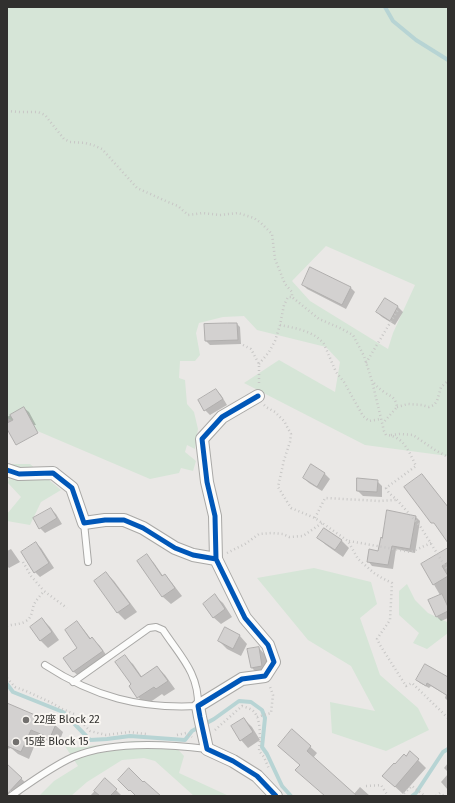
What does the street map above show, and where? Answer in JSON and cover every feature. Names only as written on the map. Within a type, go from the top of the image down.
[{"type":"street","points":[[258,396],[222,417],[202,439],[208,482],[215,516],[216,559],[245,618],[268,645],[274,662],[266,676],[242,680],[199,712],[206,744],[257,776],[276,796]]},
{"type":"street","points":[[7,470],[19,474],[53,473],[72,488],[84,523],[105,520],[124,520],[143,528],[175,548],[193,555],[216,559]]},
{"type":"lane","points":[[84,523],[88,562]]},
{"type":"lane","points":[[45,664],[73,682],[90,690],[125,701],[162,707],[180,707],[199,712],[197,688],[190,670],[162,630],[156,627],[148,628],[73,682]]},
{"type":"lane","points":[[11,796],[47,771],[67,760],[96,750],[136,745],[183,746],[206,744]]},
{"type":"path","points":[[7,111],[38,112],[45,115],[64,139],[76,143],[86,143],[102,149],[137,188],[178,206],[188,215],[202,213],[220,215],[238,213],[254,218],[272,234],[275,259],[285,284],[292,292],[292,297],[319,320],[353,335],[364,356],[372,381],[384,431],[386,435],[390,435],[404,443],[416,466],[386,488],[420,526],[448,571]]},
{"type":"path","points":[[259,364],[269,352],[275,341],[284,305],[288,297],[292,297]]},
{"type":"path","points":[[366,363],[399,308]]},
{"type":"path","points":[[280,325],[294,327],[314,335],[321,340],[336,372],[344,382],[363,416],[369,421],[381,419]]},
{"type":"path","points":[[244,345],[251,349],[259,364],[258,396],[266,407],[275,412],[284,421],[291,434],[278,487],[291,508],[315,518],[348,541],[412,552],[431,543]]},
{"type":"path","points":[[372,381],[385,394],[393,397],[397,407]]},
{"type":"path","points":[[382,424],[397,407],[408,404],[429,407],[434,405],[437,401],[441,387],[448,381]]},
{"type":"path","points":[[390,435],[400,434],[413,436],[448,457]]},
{"type":"path","points":[[315,518],[325,498],[380,501],[397,500]]},
{"type":"path","points":[[216,559],[245,544],[260,534],[282,534],[289,537],[303,536],[322,523]]},
{"type":"path","points":[[348,541],[358,559],[374,573],[392,583],[390,620],[377,638],[380,645],[406,686],[412,683],[448,718]]},
{"type":"path","points":[[23,562],[31,576],[44,591],[67,608]]},
{"type":"path","points":[[7,626],[27,621],[31,615],[35,603],[44,591]]},
{"type":"path","points":[[257,717],[271,713],[274,695],[266,676]]},
{"type":"path","points":[[7,678],[15,687],[74,714],[90,731],[106,735],[129,732],[147,734]]},
{"type":"path","points":[[206,744],[228,718],[242,706],[252,710],[257,717],[260,734],[259,751],[264,757],[270,771]]},
{"type":"path","points":[[172,735],[186,733],[192,736]]},
{"type":"path","points":[[366,786],[381,785],[388,796]]},
{"type":"path","points":[[400,796],[412,786],[424,795]]},
{"type":"path","points":[[436,796],[440,793],[444,796]]},
{"type":"green space","points":[[7,7],[448,7],[448,456],[365,445],[244,383],[279,360],[335,392],[340,362],[326,347],[257,330],[244,316],[223,317],[199,323],[196,333],[200,355],[195,361],[180,361],[179,378],[185,380],[187,404],[194,412],[198,429],[195,449],[187,445],[185,452],[196,461],[193,471],[181,468],[179,473],[150,479],[7,418]],"holes":[[[326,246],[415,285],[393,333],[388,349],[310,301],[292,281]]]},
{"type":"green space","points":[[12,464],[30,464],[61,490],[41,502],[30,525],[7,521],[7,514],[21,497],[8,483]]},
{"type":"green space","points":[[314,568],[371,582],[377,604],[360,618],[380,675],[418,708],[429,730],[386,751],[332,733],[330,702],[375,711],[351,666],[308,640],[257,578]]},
{"type":"green space","points":[[407,584],[415,600],[428,613],[447,622],[448,633],[427,649],[413,643],[419,633],[399,615],[399,591]]},
{"type":"green space","points":[[61,740],[72,748],[134,741],[171,742],[184,756],[179,773],[229,796],[194,796],[155,761],[144,758],[122,760],[87,782],[71,796],[39,796],[54,781],[78,766]]},
{"type":"building","points":[[310,267],[351,287],[342,305],[302,285]]},
{"type":"building","points":[[385,298],[398,306],[390,321],[376,312]]},
{"type":"building","points":[[237,323],[238,340],[205,341],[204,324]]},
{"type":"building","points":[[216,389],[223,399],[204,411],[198,400]]},
{"type":"building","points":[[24,407],[38,433],[16,445],[7,429],[7,423],[13,420],[10,415]]},
{"type":"building","points":[[311,464],[325,473],[317,487],[303,478]]},
{"type":"building","points":[[422,474],[448,507],[448,543],[434,523],[431,523],[404,487]]},
{"type":"building","points":[[357,478],[378,480],[377,492],[357,491]]},
{"type":"building","points":[[51,508],[57,518],[39,529],[33,518]]},
{"type":"building","points":[[387,510],[416,516],[410,549],[392,546],[388,565],[367,562],[369,549],[378,551]]},
{"type":"building","points":[[324,528],[342,540],[335,550],[317,538]]},
{"type":"building","points":[[36,542],[49,563],[34,573],[21,552]]},
{"type":"building","points":[[448,548],[448,562],[442,566],[448,576],[433,585],[421,564]]},
{"type":"building","points":[[147,554],[162,576],[165,574],[175,588],[162,597],[137,561]]},
{"type":"building","points":[[106,572],[130,604],[117,613],[94,581]]},
{"type":"building","points":[[215,594],[225,609],[213,618],[203,604]]},
{"type":"building","points":[[442,594],[448,607],[448,611],[436,617],[428,600]]},
{"type":"building","points":[[42,618],[52,632],[40,641],[30,627]]},
{"type":"building","points":[[77,621],[90,639],[92,637],[103,651],[73,672],[63,658],[77,648],[65,630]]},
{"type":"building","points":[[225,627],[240,635],[233,649],[218,641]]},
{"type":"building","points":[[259,647],[262,666],[251,668],[247,649]]},
{"type":"building","points":[[125,655],[141,677],[157,666],[168,681],[156,689],[154,687],[137,698],[129,686],[131,684],[115,662]]},
{"type":"building","points":[[425,664],[448,677],[448,696],[427,683],[426,686],[416,680]]},
{"type":"building","points":[[7,703],[56,724],[50,738],[31,730],[21,752],[7,746]]},
{"type":"building","points":[[244,718],[253,732],[240,741],[231,726]]},
{"type":"building","points":[[292,729],[311,746],[307,751],[357,796],[325,796],[295,770],[300,765],[278,746]]},
{"type":"building","points":[[410,751],[419,759],[395,787],[382,776],[404,754],[406,756]]},
{"type":"building","points":[[7,764],[22,778],[7,794]]},
{"type":"building","points":[[129,768],[143,782],[144,781],[161,796],[136,796],[130,790],[129,791],[118,780]]},
{"type":"building","points":[[105,778],[117,789],[110,796],[100,796],[94,791]]},
{"type":"waterway","points":[[385,7],[393,21],[416,40],[448,60]]},
{"type":"waterway","points":[[7,684],[13,692],[63,712],[90,740],[130,736],[185,740],[192,731],[214,719],[239,701],[251,702],[262,710],[265,718],[262,747],[267,754],[282,786],[291,796]]},
{"type":"waterway","points":[[412,796],[416,793],[443,752],[448,749]]},
{"type":"cycle path","points":[[258,396],[222,417],[202,439],[207,482],[215,516],[216,559],[245,618],[268,645],[274,662],[265,676],[242,679],[198,706],[207,749],[233,761],[257,776],[276,796]]},
{"type":"cycle path","points":[[7,470],[19,474],[53,473],[72,488],[84,523],[105,520],[124,520],[143,528],[175,548],[193,555],[216,559]]},
{"type":"place","name":"22座 Block 22","points":[[26,720]]},
{"type":"place","name":"15座 Block 15","points":[[16,742]]}]
